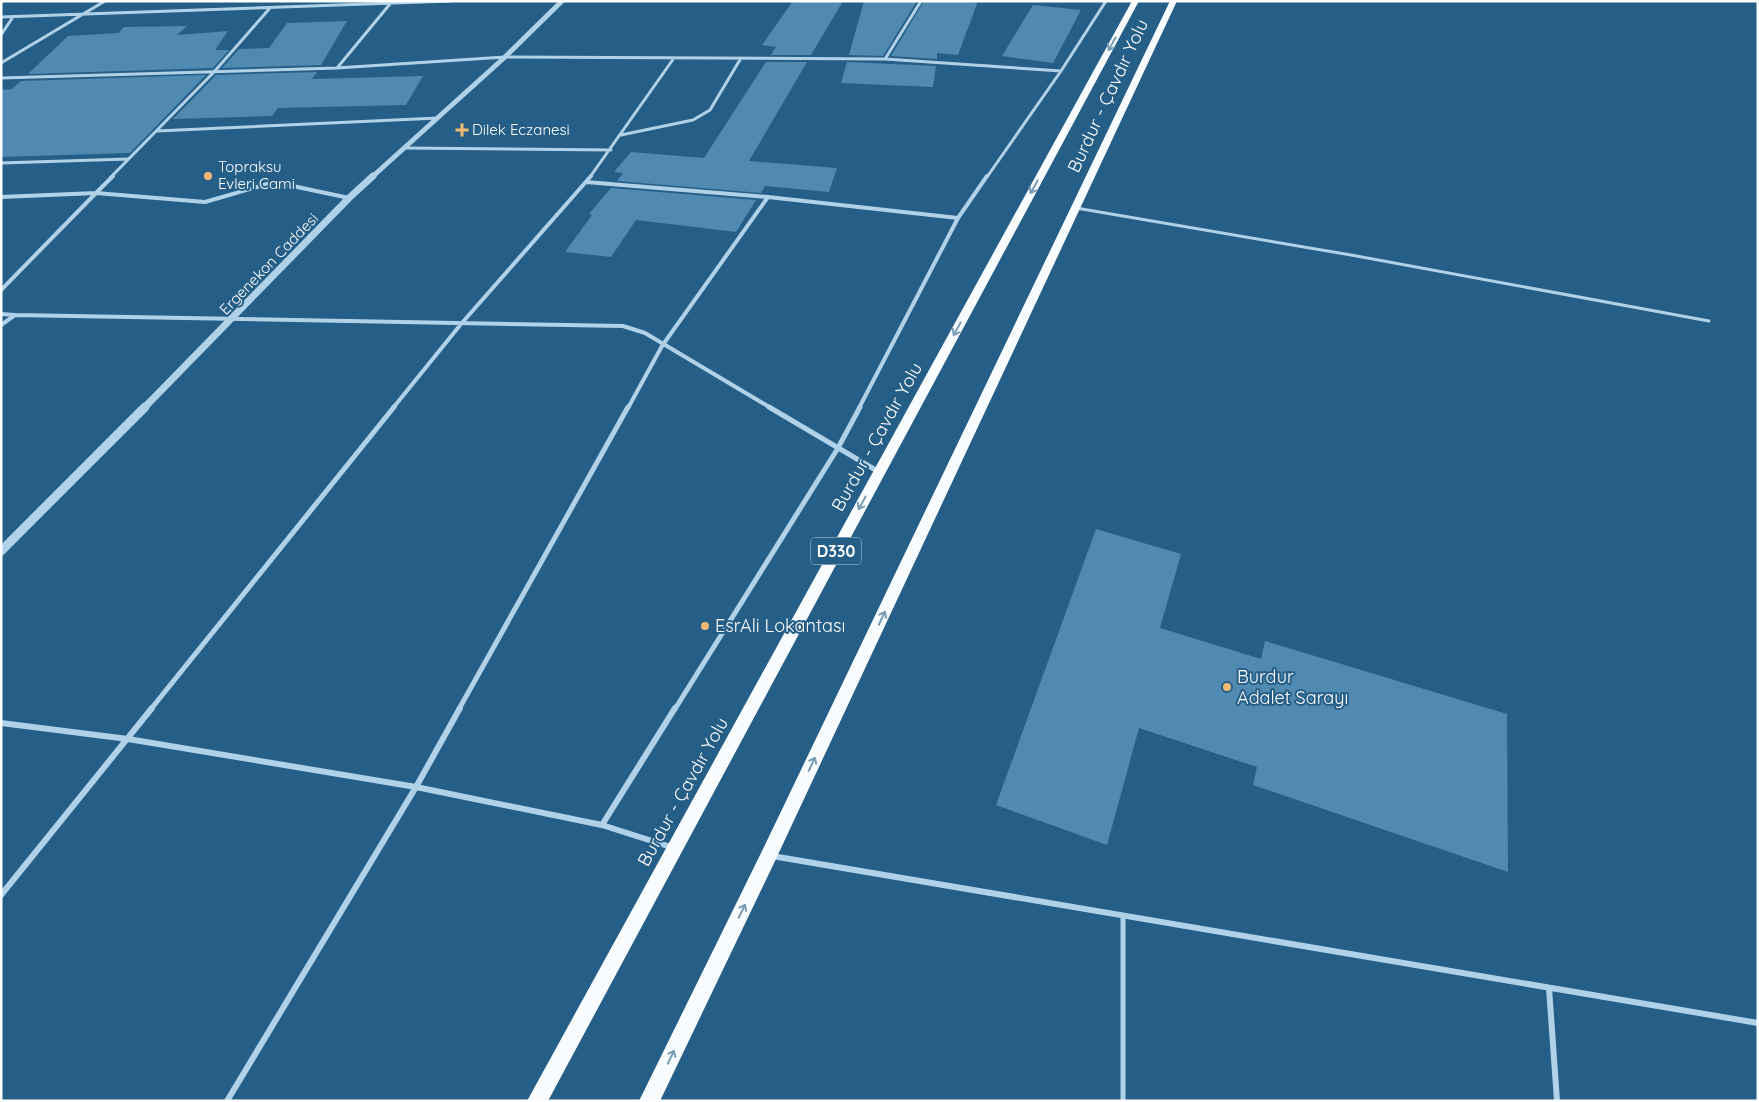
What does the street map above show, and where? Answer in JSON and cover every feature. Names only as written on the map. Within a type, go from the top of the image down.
[{"type":"highway","name":"Burdur - Çavdır Yolu","points":[[537,1101],[1136,1]]},
{"type":"highway","name":"Burdur - Çavdır Yolu","points":[[650,1101],[769,855],[1174,1]]},
{"type":"street","points":[[1,63],[106,1]]},
{"type":"street","points":[[1,17],[450,1]]},
{"type":"street","name":"Ergenekon Caddesi","points":[[1,551],[234,318],[349,198],[505,57],[562,1]]},
{"type":"street","points":[[885,59],[921,1]]},
{"type":"street","points":[[602,825],[838,448],[958,218],[1061,71],[1106,2],[1097,1]]},
{"type":"street","points":[[337,68],[390,4]]},
{"type":"street","points":[[1,290],[214,72],[270,8]]},
{"type":"street","points":[[1,35],[12,16]]},
{"type":"street","points":[[1,78],[337,68],[469,61],[505,57],[885,59],[1061,71]]},
{"type":"street","points":[[1,896],[461,324],[586,182],[621,136],[674,58]]},
{"type":"street","points":[[621,136],[694,120],[703,116],[710,110],[741,58]]},
{"type":"street","points":[[157,130],[438,118]]},
{"type":"street","points":[[405,148],[611,150]]},
{"type":"street","points":[[1,162],[128,159]]},
{"type":"street","points":[[1,197],[96,193],[205,202],[274,182],[349,198]]},
{"type":"street","points":[[586,182],[768,197],[958,218]]},
{"type":"street","points":[[227,1101],[416,787],[662,346],[683,320],[768,197]]},
{"type":"street","points":[[1,314],[461,324],[611,324],[635,329],[879,472]]},
{"type":"street","points":[[1,326],[15,314]]},
{"type":"street","points":[[1,723],[128,739],[416,787],[602,825],[674,848]]},
{"type":"street","points":[[769,855],[1758,1023]]},
{"type":"street","points":[[1549,988],[1557,1101]]},
{"type":"lane","points":[[1076,208],[1351,255],[1709,321]]},
{"type":"lane","points":[[1123,915],[1124,1101]]},
{"type":"building","points":[[793,1],[843,1],[811,55],[771,55],[776,47],[762,45]]},
{"type":"building","points":[[864,1],[917,1],[883,56],[849,55]]},
{"type":"building","points":[[924,1],[978,1],[958,55],[937,53],[937,59],[891,56]]},
{"type":"building","points":[[1033,5],[1081,10],[1053,63],[1002,56]]},
{"type":"building","points":[[347,21],[321,65],[222,68],[239,49],[269,48],[287,23]]},
{"type":"building","points":[[187,26],[177,35],[228,31],[215,50],[229,50],[213,68],[28,74],[68,36],[119,33],[124,27]]},
{"type":"building","points":[[766,62],[807,62],[749,161],[837,168],[829,192],[765,186],[761,193],[617,181],[623,173],[614,172],[631,152],[704,158]]},
{"type":"building","points":[[847,62],[936,66],[933,87],[841,83]]},
{"type":"building","points":[[317,72],[312,79],[423,76],[406,105],[278,108],[272,116],[173,119],[216,75]]},
{"type":"building","points":[[206,75],[130,153],[1,157],[1,90],[12,89],[21,81]]},
{"type":"building","points":[[611,188],[756,200],[736,232],[636,220],[611,257],[565,252],[592,215],[589,214]]},
{"type":"building","name":"Burdur Adalet Sarayı","points":[[1096,529],[1181,554],[1160,628],[1261,659],[1265,641],[1507,714],[1508,872],[1253,785],[1257,767],[1139,728],[1107,845],[996,805]]},
{"type":"place","name":"Dilek Eczanesi","points":[[462,130]]},
{"type":"place","name":"Topraksu Evleri Cami","points":[[208,176]]},
{"type":"place","name":"EsrAli Lokantası","points":[[705,626]]},
{"type":"place","name":"Burdur Adalet Sarayı","points":[[1227,687]]}]
